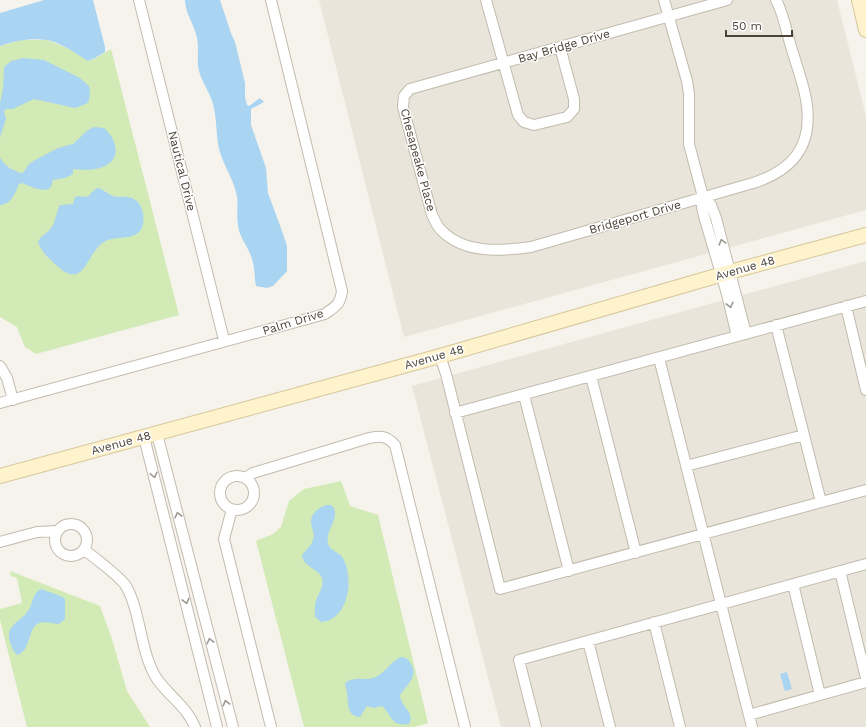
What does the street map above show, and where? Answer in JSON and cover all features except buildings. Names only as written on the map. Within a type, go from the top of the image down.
[{"type":"main road","points":[[859,0],[866,30]]},
{"type":"main road","name":"Avenue 48","points":[[0,476],[440,356],[866,235]]},
{"type":"street","name":"Nautical Drive","points":[[139,0],[225,341]]},
{"type":"street","name":"Palm Drive","points":[[0,403],[325,314],[337,306],[341,298],[342,291],[271,0]]},
{"type":"street","points":[[486,0],[518,115],[524,122],[534,125],[567,117],[574,108],[574,99],[560,48]]},
{"type":"street","points":[[664,0],[687,81],[689,94],[689,144],[703,197],[702,207],[705,221],[728,275]]},
{"type":"street","name":"Bay Bridge Drive","points":[[404,96],[410,89],[421,85],[560,48],[727,0]]},
{"type":"street","name":"Bridgeport Drive","points":[[454,241],[471,247],[486,249],[510,250],[532,247],[768,178],[780,172],[793,161],[802,146],[807,133],[808,120],[807,105],[781,12],[776,0]]},
{"type":"street","name":"Chesapeake Place","points":[[404,96],[402,107],[432,215],[440,230],[454,241]]},
{"type":"street","points":[[703,197],[711,205],[716,218],[728,275],[727,294],[742,335]]},
{"type":"street","points":[[705,221],[716,218]]},
{"type":"street","points":[[455,413],[866,300]]},
{"type":"street","points":[[846,306],[866,390]]},
{"type":"street","points":[[776,325],[821,502]]},
{"type":"street","points":[[440,356],[500,590],[866,490]]},
{"type":"street","points":[[659,358],[752,727]]},
{"type":"street","points":[[0,366],[7,378],[13,400]]},
{"type":"street","points":[[591,376],[636,552]]},
{"type":"street","points":[[524,395],[569,571]]},
{"type":"street","points":[[686,466],[804,435]]},
{"type":"street","points":[[151,436],[217,727]]},
{"type":"street","points":[[151,436],[232,727]]},
{"type":"street","points":[[245,478],[252,473],[369,438],[382,436],[390,440],[395,445],[465,727]]},
{"type":"street","points":[[240,476],[245,478],[252,486],[253,497],[243,509],[232,509],[223,502],[220,492],[221,486],[229,478],[240,476]]},
{"type":"street","points":[[232,509],[225,532],[225,546],[271,727]]},
{"type":"street","points":[[71,523],[81,526],[87,535],[87,545],[84,550],[75,556],[64,555],[56,547],[55,541],[58,531],[61,527],[71,523]]},
{"type":"street","points":[[0,542],[36,532],[49,530],[58,531]]},
{"type":"street","points":[[84,550],[125,584],[131,598],[147,653],[157,679],[191,717],[195,727]]},
{"type":"street","points":[[536,727],[519,660],[866,564]]},
{"type":"street","points":[[840,571],[866,678]]},
{"type":"street","points":[[793,584],[820,695]]},
{"type":"street","points":[[654,622],[680,727]]},
{"type":"street","points":[[588,641],[610,727]]},
{"type":"street","points":[[749,715],[866,682]]},
{"type":"shaded area","points":[[319,0],[837,0],[866,116],[866,210],[404,337]]},
{"type":"shaded area","points":[[866,261],[866,727],[501,727],[412,386]]},
{"type":"green space","points":[[20,40],[47,40],[72,50],[88,61],[111,49],[179,315],[36,354],[25,347],[17,327],[0,317],[0,46]]},
{"type":"green space","points":[[341,481],[350,506],[378,515],[428,723],[414,727],[304,727],[256,541],[273,534],[281,527],[289,501],[304,489]]},
{"type":"green space","points":[[10,571],[100,606],[112,639],[127,691],[150,727],[27,727],[0,620],[0,609],[22,603],[17,578],[11,576]]},
{"type":"water","points":[[44,0],[93,0],[105,52],[88,61],[62,45],[46,40],[23,40],[0,46],[0,13]]},
{"type":"water","points":[[185,0],[220,0],[235,42],[245,83],[245,97],[247,105],[249,106],[260,98],[264,102],[251,109],[251,125],[266,168],[268,193],[287,246],[287,271],[273,286],[267,288],[256,286],[252,260],[241,237],[237,217],[236,192],[219,149],[213,104],[199,71],[197,39],[195,30],[186,9]]},
{"type":"water","points":[[23,58],[44,60],[80,78],[89,86],[89,101],[86,104],[75,108],[34,99],[13,109],[6,109],[4,111],[6,119],[0,137],[0,103],[3,89],[4,67],[11,61]]},
{"type":"water","points":[[94,127],[104,128],[114,141],[116,152],[112,161],[99,168],[85,170],[73,169],[73,174],[65,178],[53,180],[51,187],[45,190],[22,183],[19,184],[10,200],[7,203],[0,205],[0,157],[10,168],[23,173],[29,164],[35,160],[58,148],[73,144],[88,130]]},
{"type":"water","points":[[97,188],[102,189],[113,196],[129,197],[134,199],[140,205],[142,210],[144,219],[143,224],[139,232],[135,235],[104,242],[79,273],[73,274],[66,272],[48,257],[41,249],[38,242],[52,227],[60,205],[73,204],[75,197],[89,196]]},
{"type":"water","points":[[326,505],[331,505],[334,508],[335,513],[334,521],[328,534],[328,543],[330,548],[344,560],[347,569],[348,588],[343,607],[330,620],[321,622],[315,617],[315,607],[323,582],[319,573],[305,562],[302,555],[310,546],[314,538],[311,524],[313,514]]},
{"type":"water","points":[[41,589],[61,596],[65,599],[65,619],[59,624],[44,622],[35,625],[25,648],[18,655],[12,647],[9,633],[14,625],[28,611],[34,596]]},
{"type":"water","points":[[401,657],[408,660],[414,673],[411,681],[400,695],[402,703],[411,716],[409,724],[394,721],[382,706],[374,708],[367,706],[360,717],[353,715],[350,712],[348,705],[345,683],[353,679],[368,679],[376,677],[394,661]]},
{"type":"water","points":[[787,672],[792,689],[785,691],[780,674]]}]
